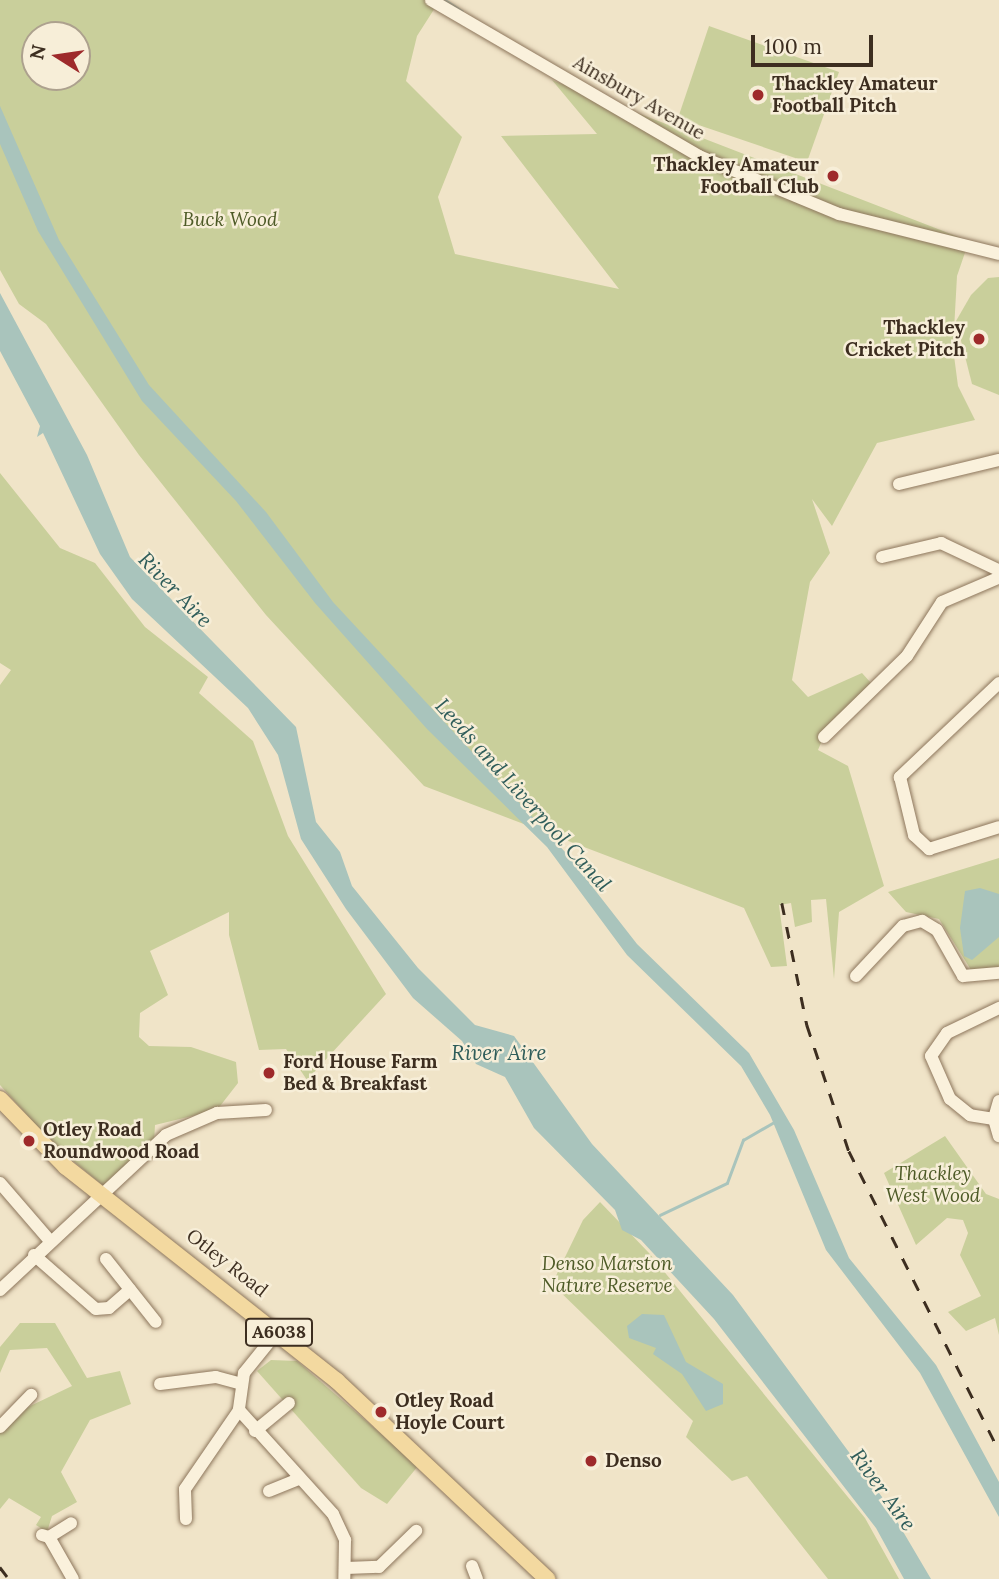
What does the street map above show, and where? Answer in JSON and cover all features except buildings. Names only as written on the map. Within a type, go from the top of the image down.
[{"type":"main road","name":"Otley Road","points":[[0,1099],[101,1195],[278,1331],[477,1507],[547,1579]]},
{"type":"street","name":"Ainsbury Avenue","points":[[431,0],[699,156],[839,214],[999,254]]},
{"type":"street","points":[[899,484],[999,460]]},
{"type":"street","points":[[882,557],[942,542],[998,573]]},
{"type":"street","points":[[998,573],[999,592]]},
{"type":"street","points":[[824,737],[907,656],[942,602],[998,573]]},
{"type":"street","points":[[999,683],[900,777],[900,793],[914,835],[929,849],[999,827]]},
{"type":"street","points":[[856,976],[903,926],[922,920],[937,930],[963,976],[999,973]]},
{"type":"street","points":[[994,1119],[970,1115],[950,1099],[931,1056],[947,1033],[999,1008]]},
{"type":"street","points":[[999,1101],[994,1119],[999,1136]]},
{"type":"street","points":[[0,1290],[34,1255],[181,1125],[217,1113],[266,1110]]},
{"type":"street","points":[[0,1183],[50,1241]]},
{"type":"street","points":[[34,1255],[96,1309],[109,1308],[130,1290]]},
{"type":"street","points":[[106,1259],[156,1322]]},
{"type":"street","points":[[186,1518],[185,1489],[239,1410],[239,1383],[278,1331]]},
{"type":"street","points":[[160,1384],[216,1377],[239,1383]]},
{"type":"street","points":[[0,1427],[31,1395]]},
{"type":"street","points":[[255,1431],[289,1403]]},
{"type":"street","points":[[239,1410],[337,1521],[345,1574],[379,1567],[416,1531]]},
{"type":"street","points":[[269,1491],[299,1479]]},
{"type":"street","points":[[71,1523],[45,1536],[73,1579]]},
{"type":"street","points":[[472,1566],[477,1579]]},
{"type":"green space","name":"Buck Wood","points":[[0,0],[440,0],[417,36],[406,81],[462,137],[438,197],[455,254],[619,289],[501,136],[597,134],[552,80],[969,241],[957,276],[953,348],[958,386],[975,420],[877,443],[832,526],[812,499],[830,553],[810,582],[792,680],[808,697],[862,673],[871,683],[826,731],[818,750],[848,766],[884,886],[839,912],[834,979],[826,899],[811,900],[812,922],[795,927],[791,903],[779,905],[787,966],[771,967],[744,908],[424,786],[266,615],[139,455],[46,324],[19,304],[0,270]]},
{"type":"green space","name":"Thackley Amateur Football Pitch","points":[[709,26],[839,72],[807,162],[678,118]]},
{"type":"green space","name":"Thackley Cricket Pitch","points":[[999,277],[999,395],[972,384],[956,321],[971,295],[988,278]]},
{"type":"green space","points":[[0,473],[60,548],[95,563],[145,627],[208,677],[199,693],[253,741],[288,836],[386,994],[307,1080],[286,1049],[259,1050],[229,935],[229,912],[150,951],[168,995],[140,1013],[139,1037],[149,1046],[191,1047],[236,1062],[238,1083],[217,1110],[155,1125],[154,1142],[106,1188],[54,1145],[0,1085],[0,685],[11,670],[0,663]]},
{"type":"green space","points":[[999,858],[999,968],[973,973],[939,919],[906,912],[888,892]]},
{"type":"green space","name":"Thackley West Wood","points":[[945,1136],[986,1194],[999,1199],[999,1335],[995,1318],[966,1331],[948,1312],[981,1296],[960,1255],[968,1233],[963,1220],[947,1218],[916,1245],[884,1173]]},
{"type":"green space","name":"Denso Marston Nature Reserve","points":[[600,1202],[649,1253],[865,1518],[899,1579],[828,1579],[747,1476],[732,1481],[686,1437],[693,1421],[552,1284],[583,1220]]},
{"type":"green space","points":[[20,1323],[55,1323],[87,1378],[120,1371],[131,1404],[90,1420],[61,1472],[77,1502],[52,1516],[47,1532],[36,1525],[41,1517],[9,1498],[0,1509],[0,1432],[28,1407],[72,1386],[47,1348],[10,1350],[0,1373],[0,1347]]},
{"type":"green space","points":[[271,1360],[297,1361],[418,1466],[387,1504],[361,1488],[257,1371]]},
{"type":"water","points":[[0,106],[59,240],[149,385],[266,512],[333,602],[566,853],[637,944],[749,1053],[794,1130],[849,1258],[936,1365],[999,1482],[999,1517],[920,1373],[826,1250],[770,1115],[741,1066],[627,955],[547,847],[427,729],[315,603],[236,501],[142,401],[38,231],[0,144]]},
{"type":"water","name":"River Aire","points":[[0,293],[87,455],[130,557],[296,727],[316,822],[340,852],[352,886],[418,968],[475,1025],[514,1036],[592,1144],[733,1295],[885,1501],[931,1579],[904,1579],[876,1528],[714,1319],[641,1240],[622,1230],[615,1210],[534,1128],[505,1077],[476,1064],[462,1041],[413,998],[346,909],[301,839],[278,755],[248,708],[132,599],[100,554],[43,433],[37,437],[40,426],[0,351]]},
{"type":"water","points":[[980,888],[999,894],[999,937],[972,960],[964,956],[960,928],[965,891]]},
{"type":"water","points":[[642,1314],[664,1315],[686,1362],[723,1384],[723,1404],[706,1411],[682,1374],[653,1354],[656,1348],[629,1338],[627,1326]]},
{"type":"waterway","points":[[445,0],[462,11]]},
{"type":"waterway","points":[[660,1215],[727,1183],[743,1140],[772,1123]]},
{"type":"railway","points":[[782,903],[807,1025],[849,1151],[999,1451]]},
{"type":"railway","points":[[0,1567],[9,1579]]},
{"type":"place","name":"Thackley Amateur Football Pitch","points":[[758,95]]},
{"type":"place","name":"Thackley Amateur Football Club","points":[[833,176]]},
{"type":"place","name":"Thackley Cricket Pitch","points":[[979,339]]},
{"type":"place","name":"Ford House Farm Bed & Breakfast","points":[[269,1073]]},
{"type":"place","name":"Otley Road Roundwood Road","points":[[29,1141]]},
{"type":"place","name":"Otley Road Hoyle Court","points":[[381,1412]]},
{"type":"place","name":"Denso","points":[[591,1461]]},
{"type":"water label","name":"Leeds and Liverpool Canal","points":[[523,795]]}]
